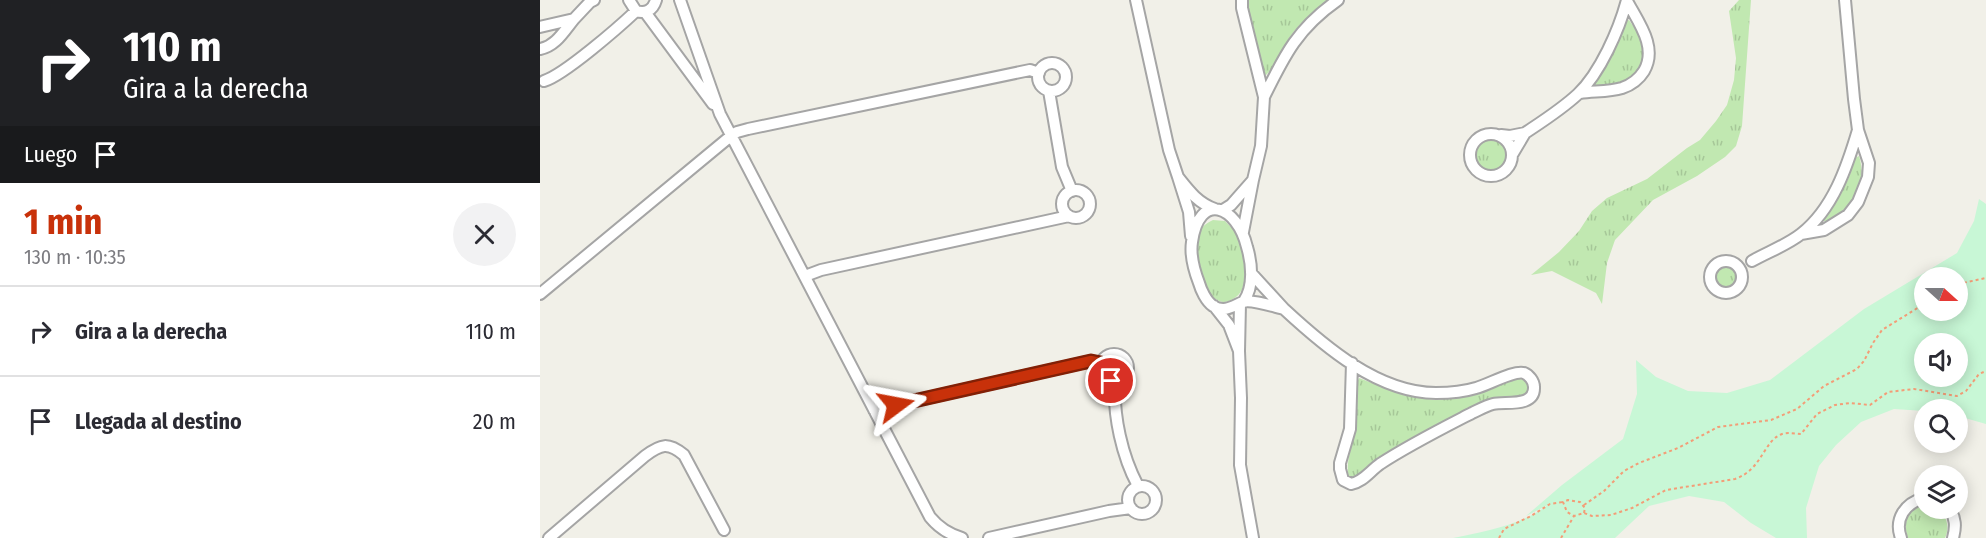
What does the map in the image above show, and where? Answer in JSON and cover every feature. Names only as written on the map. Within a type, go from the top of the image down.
[{"type":"street","points":[[540,49],[549,47],[555,42],[594,0]]},
{"type":"street","points":[[629,0],[720,114],[930,517],[938,527],[950,535],[962,538]]},
{"type":"street","points":[[541,82],[558,74],[640,11],[652,8],[656,0]]},
{"type":"street","points":[[680,0],[720,114]]},
{"type":"street","points":[[1136,0],[1169,150],[1189,212],[1193,265],[1201,289],[1222,314],[1239,351]]},
{"type":"street","points":[[1242,0],[1264,97],[1261,146],[1243,232]]},
{"type":"street","points":[[1264,97],[1293,42],[1308,24],[1338,0]]},
{"type":"street","points":[[1580,93],[1623,88],[1637,80],[1646,67],[1650,53],[1648,43],[1627,0]]},
{"type":"street","points":[[1525,133],[1510,136],[1486,134],[1474,142],[1470,155],[1472,162],[1481,173],[1495,176],[1508,168],[1512,154],[1525,133],[1580,93],[1612,43],[1627,0]]},
{"type":"street","points":[[1801,234],[1824,230],[1848,215],[1858,202],[1868,177],[1869,163],[1858,129],[1845,0]]},
{"type":"street","points":[[540,27],[574,19]]},
{"type":"street","points":[[1052,63],[1061,66],[1066,79],[1058,90],[1048,91],[1041,86],[1038,77],[1044,66],[1052,63]]},
{"type":"street","points":[[540,294],[732,136],[748,129],[1019,72],[1030,70],[1039,73]]},
{"type":"street","points":[[1048,91],[1062,167],[1072,191]]},
{"type":"street","points":[[1752,261],[1738,288],[1729,293],[1718,291],[1710,283],[1710,272],[1722,261],[1733,263],[1752,261],[1801,234],[1814,221],[1834,193],[1848,162],[1858,129]]},
{"type":"street","points":[[1501,135],[1509,143],[1512,154]]},
{"type":"street","points":[[1178,177],[1196,199],[1205,206],[1219,210],[1237,221],[1243,232],[1251,273],[1248,294],[1242,302],[1229,309],[1214,306]]},
{"type":"street","points":[[1192,244],[1194,232],[1202,216],[1231,205],[1253,180]]},
{"type":"street","points":[[805,276],[821,270],[1069,216],[1082,217],[1089,211],[1090,206],[1085,194],[1072,191],[1065,196],[1063,205],[1065,213],[1069,216]]},
{"type":"street","points":[[1733,263],[1740,269],[1742,277]]},
{"type":"street","points":[[1251,273],[1284,309],[1322,343],[1389,384],[1418,392],[1446,393],[1467,390],[1516,373],[1523,373],[1528,376],[1534,386],[1530,398],[1520,403],[1501,403],[1482,408],[1380,464],[1357,483],[1351,484],[1343,480],[1340,469],[1350,429],[1352,363]]},
{"type":"street","points":[[1242,302],[1284,309]]},
{"type":"street","points":[[1242,302],[1239,351],[1240,465],[1253,538]]},
{"type":"street","points":[[1110,354],[1119,354],[1126,360],[1128,369],[1120,380],[1115,381],[1103,376],[1101,372],[1103,359],[1110,354]]},
{"type":"street","points":[[874,410],[1091,361],[1101,363]]},
{"type":"street","points":[[1115,381],[1115,411],[1127,462],[1138,486]]},
{"type":"street","points":[[549,538],[655,448],[669,446],[684,455],[689,462],[727,536]]},
{"type":"street","points":[[1138,486],[1147,487],[1155,497],[1151,510],[1147,512],[1138,513],[1129,504],[1128,495],[1138,486]]},
{"type":"street","points":[[1901,538],[1899,523],[1902,513],[1914,502]]},
{"type":"street","points":[[989,538],[1131,508]]},
{"type":"street","points":[[1953,538],[1954,519]]},
{"type":"path","points":[[1968,282],[1986,278]]},
{"type":"path","points":[[1583,505],[1604,491],[1624,471],[1678,448],[1718,427],[1771,420],[1796,410],[1824,386],[1857,369],[1882,330],[1914,309]]},
{"type":"path","points":[[1561,538],[1574,516],[1584,513],[1592,516],[1611,515],[1632,508],[1666,489],[1714,484],[1739,478],[1754,468],[1773,441],[1784,434],[1802,434],[1817,414],[1828,408],[1843,404],[1870,405],[1888,392],[1914,388],[1957,396],[1966,391],[1979,374],[1986,371]]},
{"type":"path","points":[[1499,538],[1504,529],[1550,504],[1574,500],[1583,505]]},
{"type":"path","points":[[1563,502],[1567,512],[1574,516]]},
{"type":"path","points":[[1583,505],[1584,513]]},
{"type":"green space","points":[[1247,0],[1329,0],[1295,31],[1266,75],[1262,74],[1246,6]]},
{"type":"green space","points":[[1739,0],[1751,0],[1742,126],[1736,146],[1725,157],[1697,176],[1653,200],[1615,240],[1607,263],[1602,304],[1596,293],[1552,271],[1531,275],[1559,252],[1579,231],[1592,211],[1607,198],[1647,179],[1700,140],[1716,121],[1727,105],[1734,80],[1736,58],[1729,11]]},
{"type":"green space","points":[[1629,20],[1643,45],[1644,58],[1641,66],[1636,74],[1620,84],[1612,87],[1595,85],[1625,21]]},
{"type":"green space","points":[[1492,138],[1504,143],[1509,155],[1504,167],[1492,172],[1480,167],[1475,155],[1480,143]]},
{"type":"green space","points":[[1859,156],[1862,172],[1856,194],[1840,213],[1830,220],[1823,221],[1847,182],[1855,158]]},
{"type":"green space","points":[[1979,199],[1986,204],[1986,424],[1968,419],[1968,399],[1914,399],[1914,410],[1894,409],[1861,422],[1836,445],[1819,466],[1806,508],[1807,538],[1776,538],[1751,523],[1724,502],[1689,496],[1649,506],[1615,538],[1453,538],[1503,526],[1538,512],[1548,505],[1526,516],[1562,485],[1623,439],[1637,394],[1636,360],[1656,377],[1688,391],[1727,393],[1770,380],[1864,309],[1914,279],[1914,321],[1968,321],[1968,267],[1934,267],[1957,253],[1974,221]]},
{"type":"green space","points":[[1213,220],[1225,221],[1235,231],[1245,265],[1244,284],[1241,291],[1230,301],[1225,302],[1215,298],[1208,291],[1199,270],[1197,258],[1197,246],[1202,228]]},
{"type":"green space","points":[[1726,265],[1735,269],[1739,278],[1735,287],[1726,291],[1717,287],[1713,278],[1717,269]]},
{"type":"green space","points":[[1359,378],[1403,395],[1434,400],[1472,396],[1516,378],[1524,380],[1528,385],[1528,390],[1525,396],[1507,399],[1351,480],[1348,464],[1357,415],[1356,391]]},
{"type":"green space","points":[[1914,510],[1914,519],[1946,519],[1947,534],[1945,538],[1908,538],[1906,522]]},
{"type":"route","points":[[896,405],[1091,361],[1101,363],[1103,376],[1111,381]]}]
